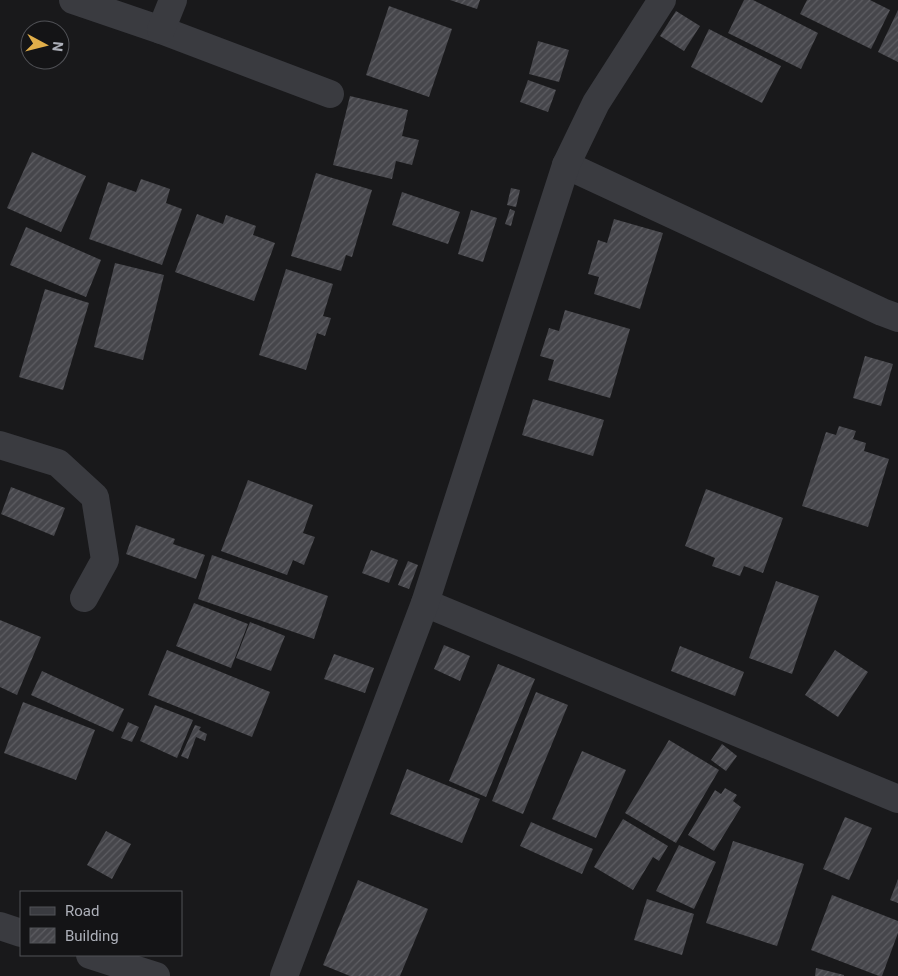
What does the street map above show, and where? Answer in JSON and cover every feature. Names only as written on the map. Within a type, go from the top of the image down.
[{"type":"street","points":[[73,0],[161,30],[330,94]]},
{"type":"street","points":[[161,30],[173,0]]},
{"type":"street","points":[[284,976],[425,603],[566,165],[596,103],[662,0]]},
{"type":"street","points":[[566,165],[898,318]]},
{"type":"street","points":[[0,445],[58,463],[95,497],[105,560],[84,598]]},
{"type":"street","points":[[425,603],[898,799]]},
{"type":"street","points":[[0,926],[20,933]]},
{"type":"street","points":[[93,956],[156,976]]},
{"type":"building","points":[[450,0],[480,0],[477,9]]},
{"type":"building","points":[[744,0],[753,0],[818,33],[801,69],[728,33]]},
{"type":"building","points":[[807,0],[870,0],[890,10],[871,49],[800,14]]},
{"type":"building","points":[[389,6],[452,29],[429,97],[366,75]]},
{"type":"building","points":[[898,10],[898,62],[878,52]]},
{"type":"building","points":[[676,11],[700,26],[684,51],[660,36]]},
{"type":"building","points":[[709,29],[781,66],[762,103],[691,67]]},
{"type":"building","points":[[538,41],[569,50],[559,82],[529,74]]},
{"type":"building","points":[[528,80],[556,90],[548,112],[520,102]]},
{"type":"building","points":[[350,96],[408,110],[402,136],[419,140],[412,165],[396,161],[392,179],[333,165]]},
{"type":"building","points":[[32,152],[86,176],[61,232],[7,208]]},
{"type":"building","points":[[316,173],[372,190],[352,257],[346,255],[341,271],[291,256]]},
{"type":"building","points":[[141,179],[170,189],[166,203],[182,209],[162,265],[89,239],[108,182],[136,192]]},
{"type":"building","points":[[511,188],[520,190],[516,207],[507,205]]},
{"type":"building","points":[[402,192],[460,212],[448,244],[392,225]]},
{"type":"building","points":[[510,209],[515,211],[511,226],[505,224]]},
{"type":"building","points":[[471,210],[497,218],[483,262],[458,254]]},
{"type":"building","points":[[197,214],[223,224],[226,215],[256,226],[253,235],[275,243],[254,301],[175,272]]},
{"type":"building","points":[[614,219],[663,233],[640,309],[594,294],[599,277],[588,274],[598,240],[607,243]]},
{"type":"building","points":[[26,227],[101,260],[86,297],[10,265]]},
{"type":"building","points":[[115,263],[164,275],[143,360],[94,347]]},
{"type":"building","points":[[286,269],[333,284],[323,316],[331,318],[325,336],[317,333],[306,370],[259,355]]},
{"type":"building","points":[[45,289],[89,303],[63,390],[19,377]]},
{"type":"building","points":[[565,310],[630,329],[610,398],[548,380],[554,360],[540,356],[549,328],[559,331]]},
{"type":"building","points":[[865,356],[893,364],[881,406],[853,398]]},
{"type":"building","points":[[533,399],[604,420],[593,456],[522,435]]},
{"type":"building","points":[[839,426],[856,431],[853,439],[866,443],[864,451],[889,459],[868,527],[802,506],[826,432],[836,435]]},
{"type":"building","points":[[248,480],[313,505],[303,533],[315,537],[304,565],[293,560],[287,575],[221,551]]},
{"type":"building","points":[[11,487],[65,508],[54,536],[1,514]]},
{"type":"building","points":[[706,489],[783,518],[763,573],[744,566],[740,576],[712,566],[715,558],[685,546]]},
{"type":"building","points":[[136,525],[175,539],[173,544],[205,555],[196,579],[126,554]]},
{"type":"building","points":[[371,550],[398,560],[389,583],[362,573]]},
{"type":"building","points":[[212,555],[328,596],[314,639],[198,599]]},
{"type":"building","points":[[408,561],[418,565],[409,589],[398,585]]},
{"type":"building","points":[[776,581],[819,596],[792,674],[749,658]]},
{"type":"building","points":[[194,603],[248,624],[231,668],[176,646]]},
{"type":"building","points":[[0,620],[41,637],[17,695],[0,687]]},
{"type":"building","points":[[250,622],[285,636],[271,671],[236,658]]},
{"type":"building","points":[[444,645],[470,656],[460,681],[434,669]]},
{"type":"building","points":[[680,646],[744,672],[735,696],[671,671]]},
{"type":"building","points":[[167,650],[270,692],[252,737],[148,695]]},
{"type":"building","points":[[835,650],[868,672],[838,717],[805,695]]},
{"type":"building","points":[[334,654],[374,668],[365,693],[324,679]]},
{"type":"building","points":[[498,664],[535,679],[486,797],[449,781]]},
{"type":"building","points":[[42,671],[124,709],[113,732],[31,695]]},
{"type":"building","points":[[536,692],[568,705],[523,814],[492,801]]},
{"type":"building","points":[[23,702],[95,730],[76,780],[4,753]]},
{"type":"building","points":[[155,705],[193,720],[177,758],[140,741]]},
{"type":"building","points":[[128,722],[139,727],[132,742],[121,738]]},
{"type":"building","points":[[195,725],[201,727],[199,730],[207,734],[205,741],[196,737],[188,759],[181,756]]},
{"type":"building","points":[[669,740],[719,770],[676,843],[625,813]]},
{"type":"building","points":[[722,744],[737,756],[726,771],[711,760]]},
{"type":"building","points":[[582,751],[626,770],[596,838],[552,819]]},
{"type":"building","points":[[407,769],[480,799],[462,843],[390,814]]},
{"type":"building","points":[[725,788],[737,795],[733,801],[741,807],[714,851],[688,835],[715,790],[721,794]]},
{"type":"building","points":[[845,817],[872,828],[849,880],[823,869]]},
{"type":"building","points":[[623,819],[668,846],[659,861],[653,857],[633,890],[594,867]]},
{"type":"building","points":[[531,822],[593,849],[582,874],[520,846]]},
{"type":"building","points":[[106,831],[131,844],[112,879],[87,865]]},
{"type":"building","points":[[733,841],[804,864],[777,946],[706,923]]},
{"type":"building","points":[[679,845],[716,862],[694,909],[656,891]]},
{"type":"building","points":[[898,879],[898,903],[890,900]]},
{"type":"building","points":[[358,880],[428,909],[400,976],[350,976],[323,965]]},
{"type":"building","points":[[832,895],[898,921],[898,933],[882,976],[811,950]]},
{"type":"building","points":[[647,899],[694,914],[682,955],[634,940]]},
{"type":"building","points":[[816,968],[844,975],[844,976],[815,976]]}]
